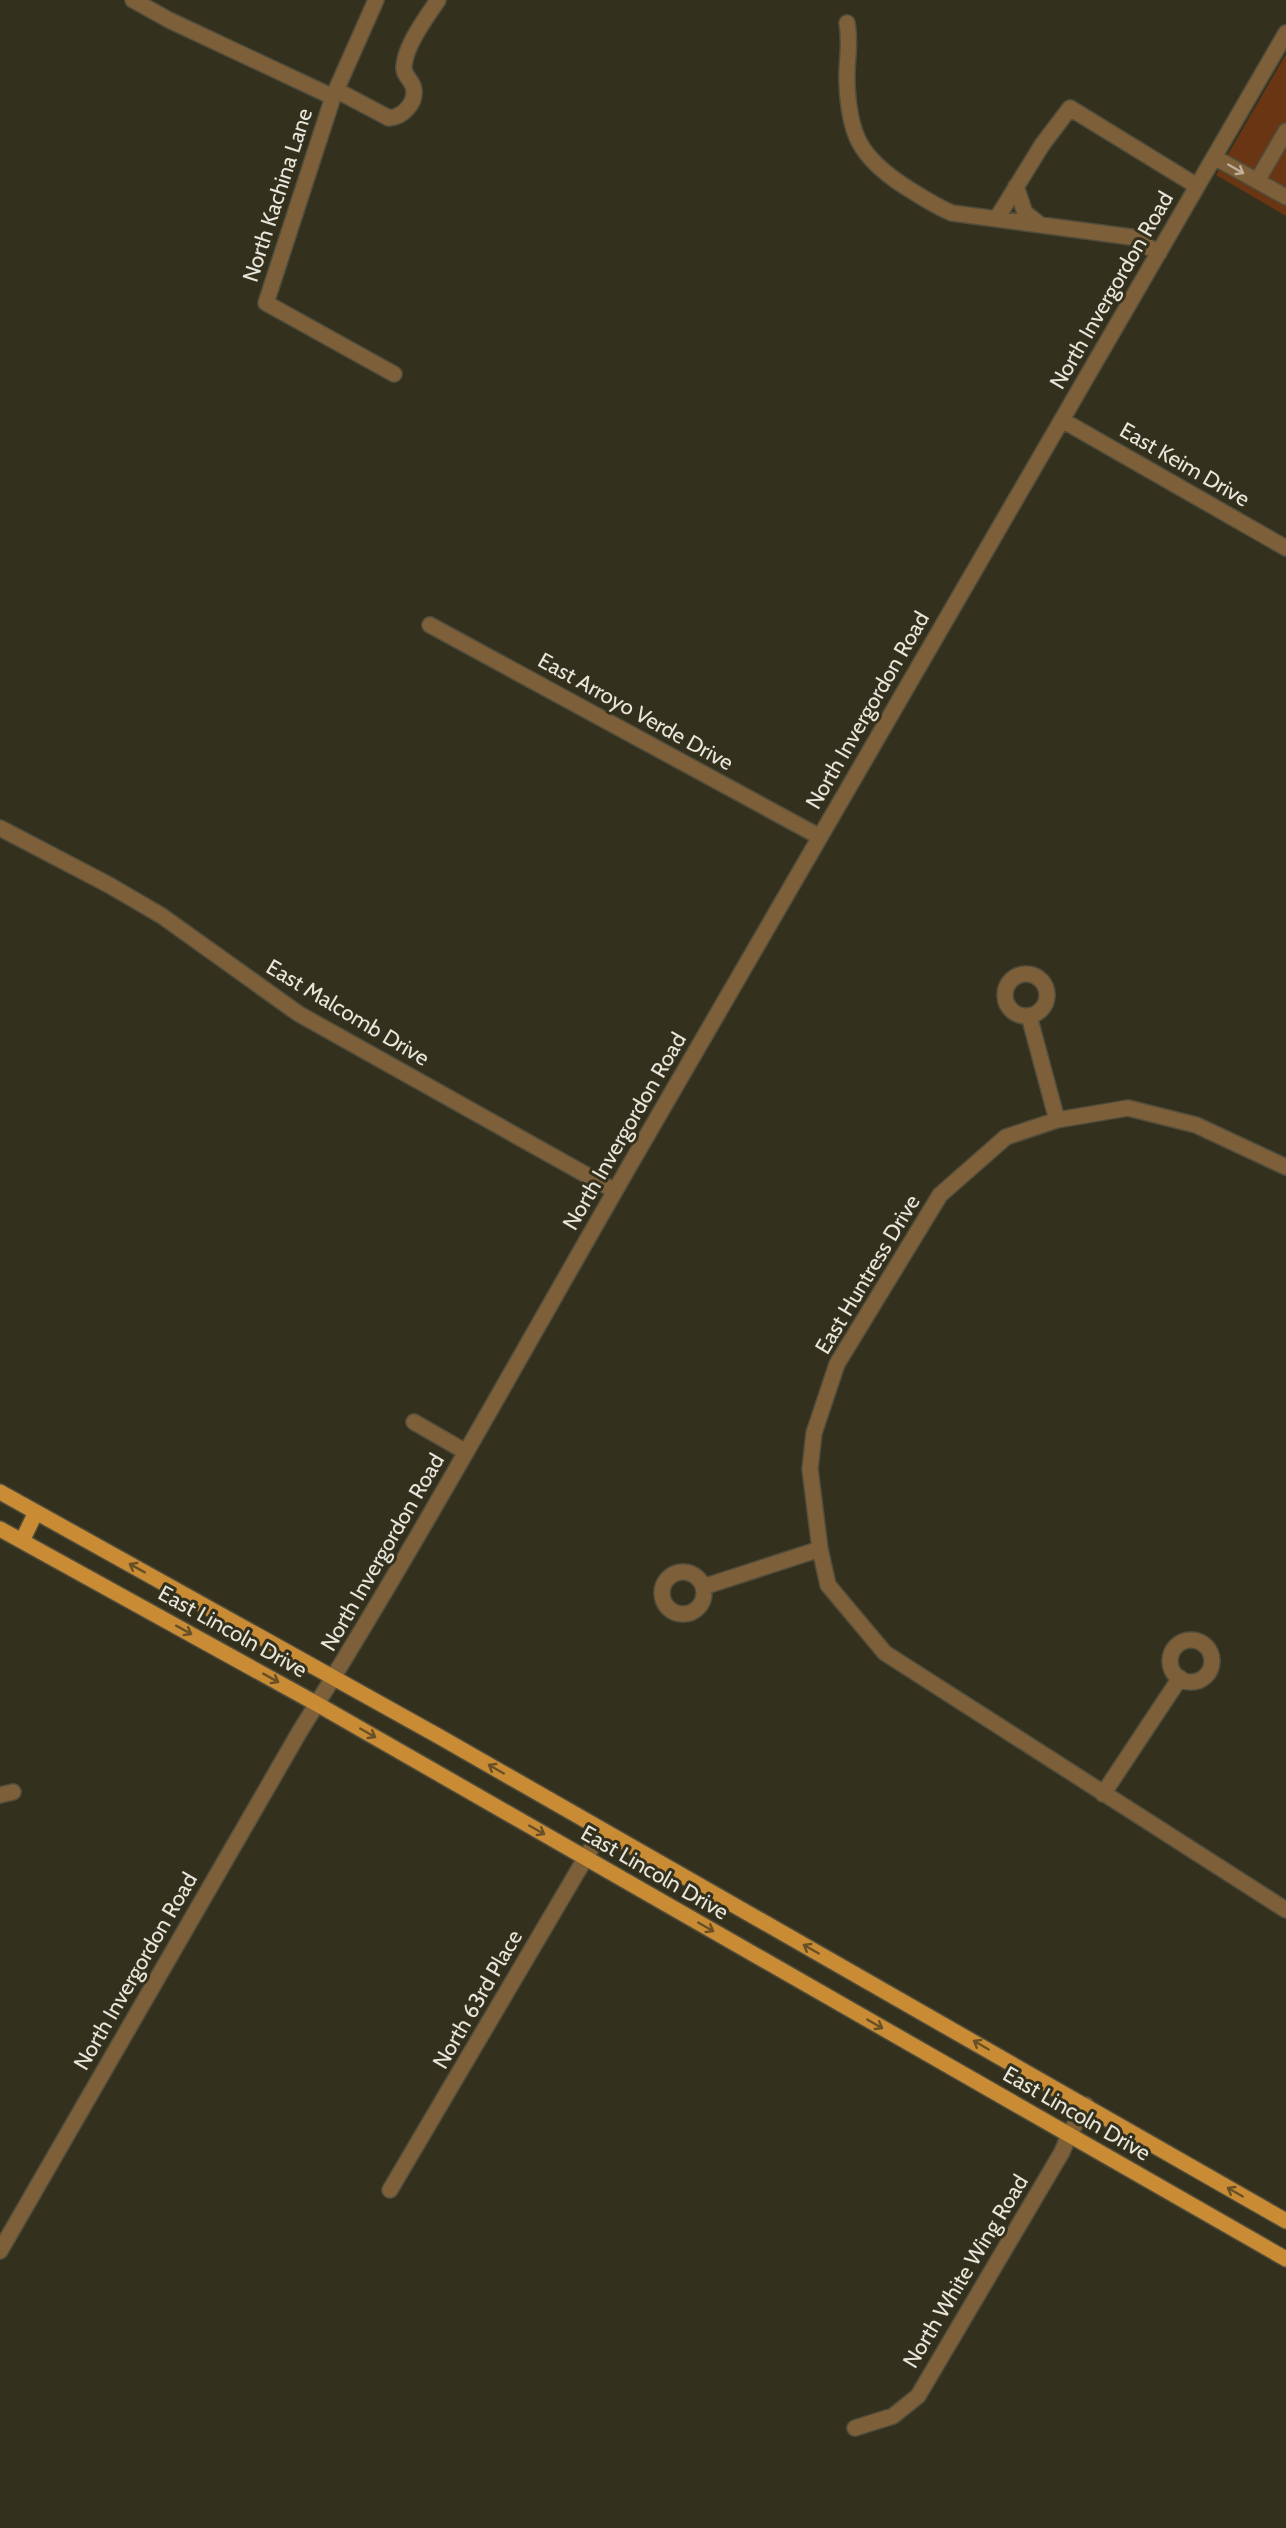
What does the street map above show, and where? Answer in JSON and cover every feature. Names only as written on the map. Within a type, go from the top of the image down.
[{"type":"main road","name":"East Lincoln Drive","points":[[0,1492],[335,1677],[1286,2221]]},
{"type":"main road","points":[[22,1541],[36,1512]]},
{"type":"main road","name":"East Lincoln Drive","points":[[0,1529],[317,1704],[1286,2259]]},
{"type":"street","points":[[133,0],[169,20],[389,118],[397,117],[407,110],[414,95],[413,85],[405,74],[404,65],[417,31],[438,0]]},
{"type":"street","name":"North Kachina Lane","points":[[376,0],[334,93],[266,303],[394,374]]},
{"type":"street","points":[[847,23],[850,46],[846,80],[853,128],[867,156],[878,168],[936,206],[952,213],[1131,237],[1159,253]]},
{"type":"street","name":"North Invergordon Road","points":[[0,2251],[466,1452],[1285,36]]},
{"type":"street","points":[[997,218],[1042,145],[1070,108],[1197,186]]},
{"type":"street","points":[[1257,181],[1286,131]]},
{"type":"street","points":[[1214,157],[1286,197]]},
{"type":"street","points":[[1016,186],[1025,213],[1038,223]]},
{"type":"street","name":"East Keim Drive","points":[[1062,420],[1286,548]]},
{"type":"street","name":"East Arroyo Verde Drive","points":[[430,625],[820,837]]},
{"type":"street","name":"East Malcomb Drive","points":[[0,828],[162,916],[298,1014],[615,1191]]},
{"type":"street","points":[[1029,1016],[1057,1120]]},
{"type":"street","name":"East Huntress Drive","points":[[1286,1167],[1196,1125],[1128,1108],[1057,1120],[1006,1137],[940,1195],[837,1364],[814,1433],[810,1469],[820,1549],[828,1585],[885,1653],[1286,1910]]},
{"type":"street","points":[[414,1422],[466,1452]]},
{"type":"street","points":[[703,1587],[820,1549]]},
{"type":"street","points":[[1103,1794],[1180,1678]]},
{"type":"street","name":"North 63rd Place","points":[[390,2190],[602,1830]]},
{"type":"street","name":"North White Wing Road","points":[[855,2428],[893,2416],[918,2396],[1062,2152],[1069,2134],[1086,2105]]},
{"type":"shaded area","points":[[1286,54],[1286,216],[1216,175]]}]
